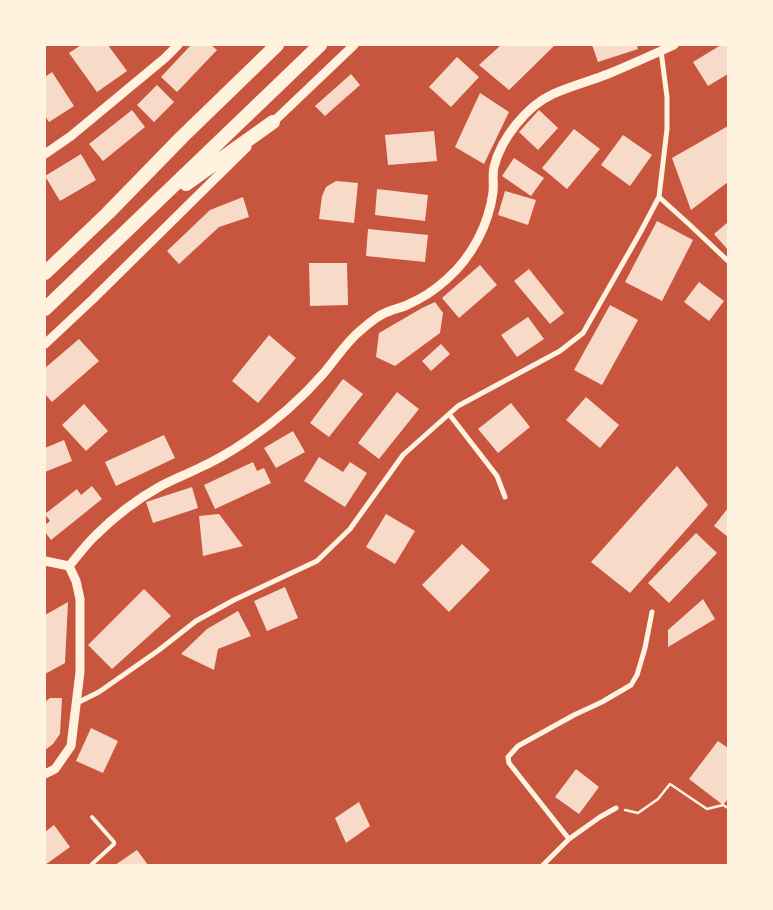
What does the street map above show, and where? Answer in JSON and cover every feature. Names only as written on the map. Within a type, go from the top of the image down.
[{"type":"highway","points":[[45,272],[108,213],[182,137],[277,45]]},
{"type":"highway","points":[[45,309],[320,45]]},
{"type":"highway","points":[[152,207],[273,122]]},
{"type":"street","points":[[45,154],[71,136],[166,58],[178,45]]},
{"type":"street","points":[[45,344],[354,45]]},
{"type":"street","points":[[69,566],[95,535],[126,508],[160,486],[223,456],[270,425],[311,387],[347,343],[361,330],[384,313],[407,306],[429,294],[448,278],[465,260],[478,239],[487,216],[494,168],[499,152],[506,138],[526,113],[552,94],[607,74],[674,45]]},
{"type":"street","points":[[77,703],[106,687],[196,621],[234,600],[317,561],[350,530],[403,455],[458,406],[560,351],[583,333],[659,197],[667,129],[667,97],[661,51]]},
{"type":"street","points":[[659,197],[728,261]]},
{"type":"street","points":[[449,414],[497,476],[505,497]]},
{"type":"street","points":[[45,561],[69,566]]},
{"type":"street","points":[[45,774],[55,769],[71,746],[77,703],[80,672],[80,599],[76,581],[69,566]]},
{"type":"street","points":[[569,839],[509,763],[508,757],[518,746],[631,685],[637,675],[645,648],[652,612]]},
{"type":"street","points":[[543,865],[569,839],[616,808]]},
{"type":"lane","points":[[91,865],[114,844],[92,817]]},
{"type":"path","points":[[616,808],[638,813],[658,799],[670,784],[707,809],[724,805],[728,808]]},
{"type":"building","points":[[81,45],[108,45],[127,71],[97,92],[69,53]]},
{"type":"building","points":[[191,45],[211,45],[217,50],[177,92],[161,77]]},
{"type":"building","points":[[501,45],[555,45],[509,90],[479,65]]},
{"type":"building","points":[[592,45],[637,45],[638,49],[598,62]]},
{"type":"building","points":[[721,45],[728,45],[728,74],[708,86],[693,62]]},
{"type":"building","points":[[457,57],[479,77],[451,107],[429,87]]},
{"type":"building","points":[[52,72],[74,106],[49,122],[45,116],[45,77]]},
{"type":"building","points":[[351,74],[360,85],[325,116],[315,106]]},
{"type":"building","points":[[157,85],[174,102],[154,122],[137,105]]},
{"type":"building","points":[[480,93],[509,112],[484,164],[455,147]]},
{"type":"building","points":[[132,110],[145,127],[103,161],[89,144]]},
{"type":"building","points":[[539,110],[558,128],[538,150],[519,132]]},
{"type":"building","points":[[728,126],[728,182],[691,210],[672,158]]},
{"type":"building","points":[[574,129],[600,149],[567,189],[542,168]]},
{"type":"building","points":[[434,131],[437,161],[388,165],[385,135]]},
{"type":"building","points":[[623,135],[652,155],[630,186],[601,165]]},
{"type":"building","points":[[81,154],[96,180],[60,201],[45,176]]},
{"type":"building","points":[[514,158],[544,178],[531,196],[502,176]]},
{"type":"building","points":[[336,181],[358,183],[354,223],[319,219],[322,196],[326,187]]},
{"type":"building","points":[[377,189],[428,195],[425,221],[375,215]]},
{"type":"building","points":[[505,191],[536,200],[528,225],[498,215]]},
{"type":"building","points":[[243,197],[249,217],[219,227],[179,264],[167,251],[210,210]]},
{"type":"building","points":[[657,221],[693,240],[662,301],[625,282]]},
{"type":"building","points":[[728,222],[728,250],[714,234]]},
{"type":"building","points":[[368,229],[428,235],[425,262],[366,256]]},
{"type":"building","points":[[309,263],[347,263],[348,305],[310,306]]},
{"type":"building","points":[[480,265],[497,285],[459,318],[442,298]]},
{"type":"building","points":[[529,269],[564,313],[550,324],[514,281]]},
{"type":"building","points":[[699,282],[724,301],[709,321],[684,302]]},
{"type":"building","points":[[435,302],[443,313],[440,333],[395,366],[376,357],[379,333]]},
{"type":"building","points":[[610,305],[638,320],[602,385],[574,370]]},
{"type":"building","points":[[528,317],[544,339],[517,357],[501,335]]},
{"type":"building","points":[[269,335],[296,358],[258,403],[232,381]]},
{"type":"building","points":[[79,339],[99,361],[52,402],[45,394],[45,368]]},
{"type":"building","points":[[441,344],[450,354],[431,371],[422,361]]},
{"type":"building","points":[[343,379],[363,394],[329,437],[310,423]]},
{"type":"building","points":[[397,392],[419,409],[379,459],[358,443]]},
{"type":"building","points":[[586,397],[619,425],[600,448],[566,420]]},
{"type":"building","points":[[511,403],[530,427],[498,453],[478,429]]},
{"type":"building","points":[[84,404],[108,431],[86,451],[62,425]]},
{"type":"building","points":[[293,431],[305,452],[276,468],[264,448]]},
{"type":"building","points":[[164,435],[175,458],[116,486],[105,462]]},
{"type":"building","points":[[64,440],[72,461],[45,472],[45,448]]},
{"type":"building","points":[[319,457],[343,472],[350,462],[367,473],[345,507],[304,481]]},
{"type":"building","points":[[253,462],[257,471],[264,468],[271,483],[215,509],[204,485]]},
{"type":"building","points":[[677,466],[708,505],[630,593],[591,562]]},
{"type":"building","points":[[92,486],[102,499],[51,540],[45,532],[45,525],[50,521],[45,514],[77,489],[81,495]]},
{"type":"building","points":[[192,487],[198,508],[153,523],[146,502]]},
{"type":"building","points":[[728,508],[728,537],[714,526]]},
{"type":"building","points":[[219,514],[243,546],[203,556],[199,516]]},
{"type":"building","points":[[386,514],[415,531],[395,564],[366,547]]},
{"type":"building","points":[[696,533],[717,553],[669,603],[648,583]]},
{"type":"building","points":[[462,544],[490,570],[449,612],[422,585]]},
{"type":"building","points":[[285,587],[298,618],[267,631],[254,601]]},
{"type":"building","points":[[144,589],[171,616],[112,669],[88,645]]},
{"type":"building","points":[[703,599],[715,619],[668,647],[668,630]]},
{"type":"building","points":[[68,602],[65,663],[45,674],[45,615]]},
{"type":"building","points":[[238,611],[251,636],[218,649],[214,670],[181,654],[207,629]]},
{"type":"building","points":[[50,698],[62,698],[60,734],[53,744],[45,750],[45,702]]},
{"type":"building","points":[[91,728],[118,741],[103,773],[76,761]]},
{"type":"building","points":[[718,741],[728,748],[728,799],[723,805],[689,779]]},
{"type":"building","points":[[576,769],[599,787],[579,814],[555,797]]},
{"type":"building","points":[[359,802],[370,826],[346,843],[335,818]]},
{"type":"building","points":[[54,825],[70,847],[45,865],[45,832]]},
{"type":"building","points":[[137,850],[148,865],[115,865]]}]
